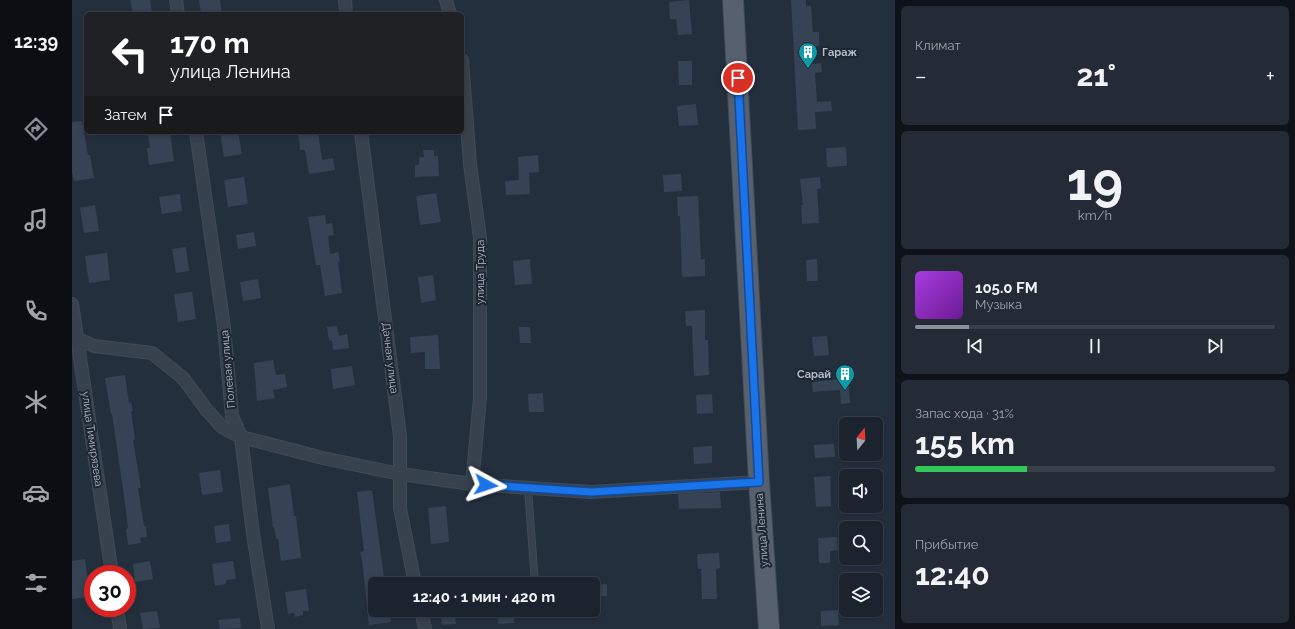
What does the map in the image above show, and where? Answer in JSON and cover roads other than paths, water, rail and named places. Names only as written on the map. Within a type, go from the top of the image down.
[{"type":"main road","name":"улица Ленина","points":[[733,0],[759,482],[769,629]]},
{"type":"street","points":[[176,0],[178,12]]},
{"type":"street","points":[[345,0],[346,12]]},
{"type":"street","points":[[446,0],[449,12]]},
{"type":"street","name":"улица Труда","points":[[464,86],[470,164],[480,238],[480,398],[472,484]]},
{"type":"street","name":"Полевая улица","points":[[196,134],[224,327],[232,416],[241,437],[253,534],[268,629]]},
{"type":"street","name":"Дачная улица","points":[[361,134],[400,436],[400,508],[414,577]]},
{"type":"street","name":"улица Тимирязева","points":[[72,304],[75,338],[111,565]]},
{"type":"street","points":[[75,338],[94,346],[152,353],[183,378],[206,409],[222,427],[241,437],[323,458],[400,474],[472,484],[528,489],[591,492],[759,482]]},
{"type":"street","points":[[118,617],[120,629]]},
{"type":"street","points":[[422,617],[425,629]]},
{"type":"lane","points":[[528,489],[534,577]]},
{"type":"place","name":"Гараж","points":[[808,69]]},
{"type":"place","name":"Сарай","points":[[845,391]]}]
